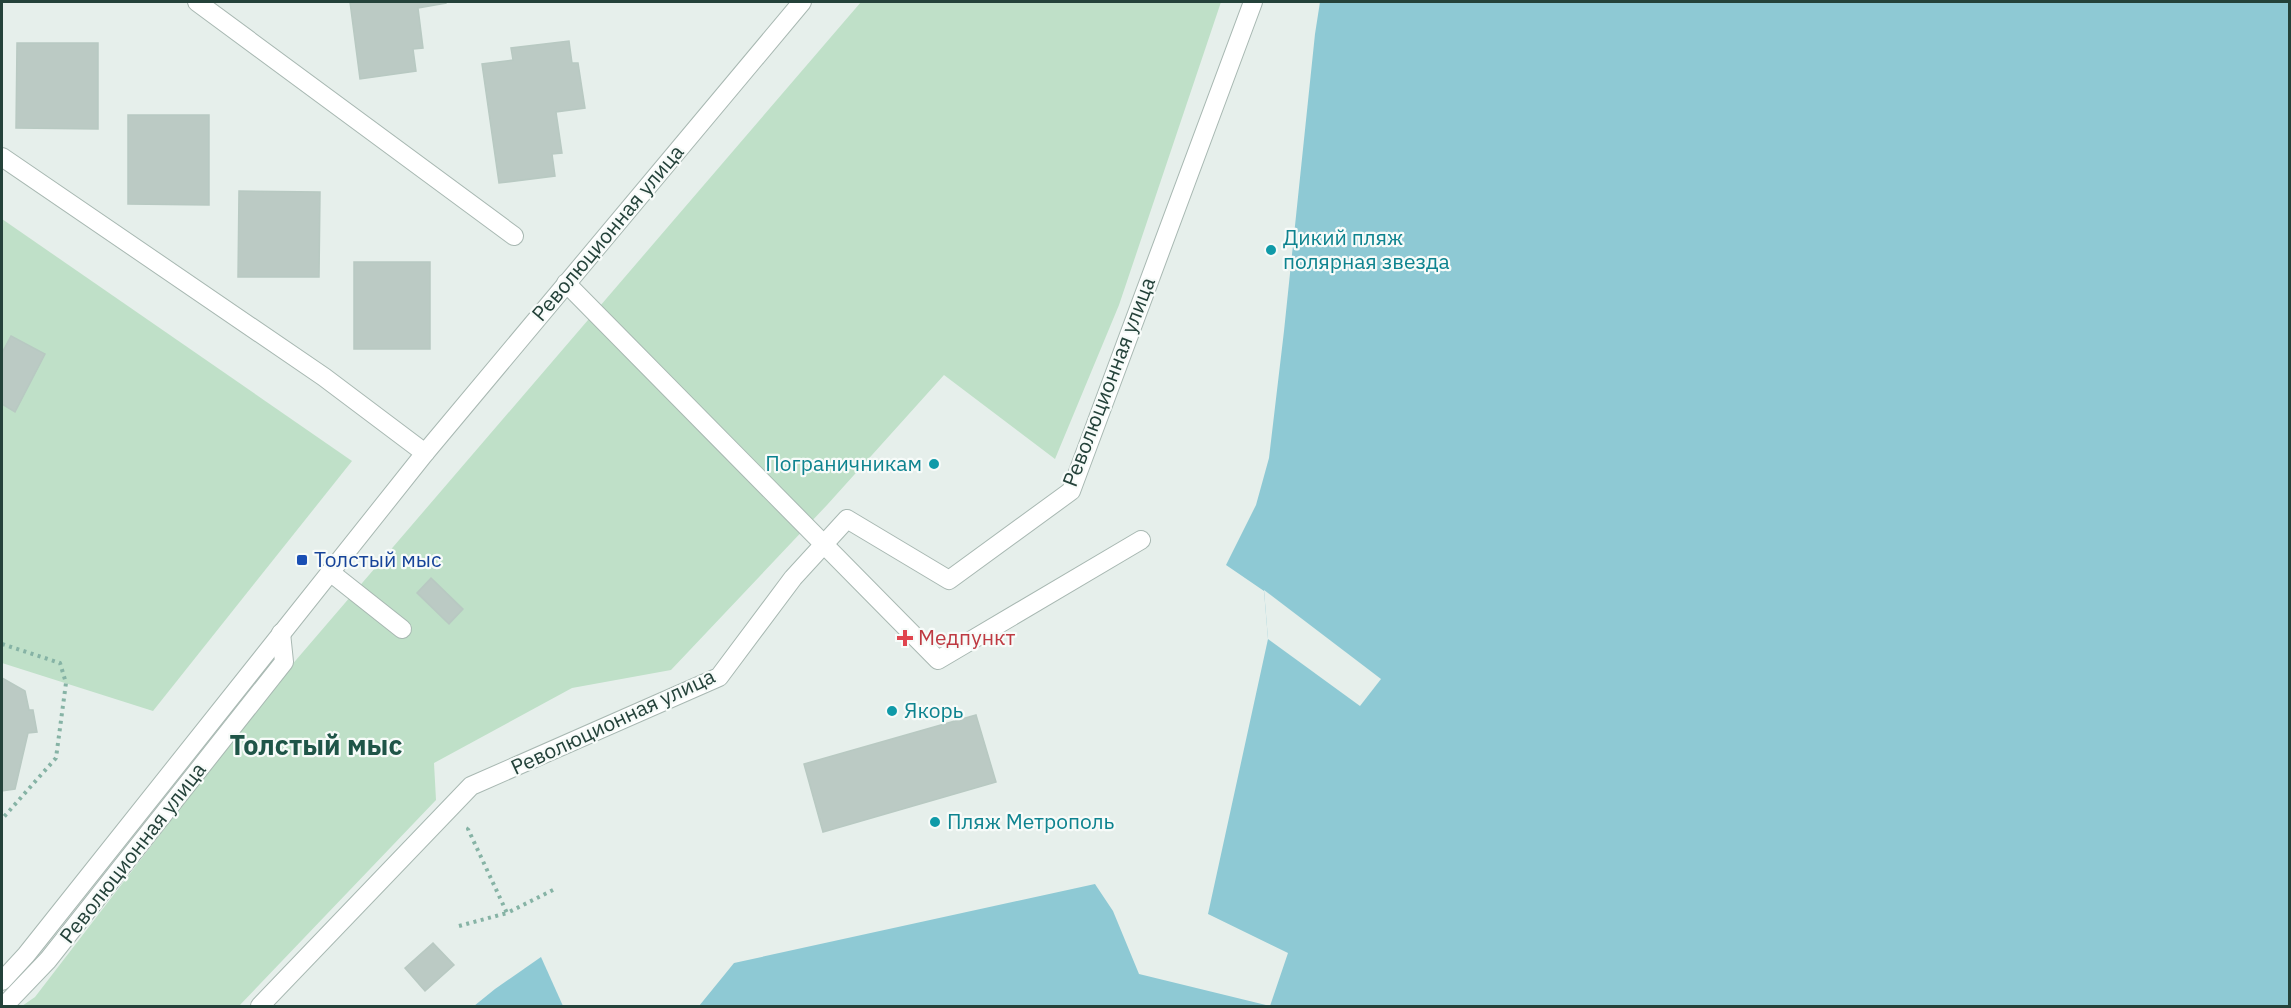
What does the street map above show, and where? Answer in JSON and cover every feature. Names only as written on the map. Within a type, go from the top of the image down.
[{"type":"street","points":[[198,2],[514,236]]},
{"type":"street","name":"Революционная улица","points":[[2,981],[26,956],[424,453],[802,2]]},
{"type":"street","name":"Революционная улица","points":[[260,1006],[471,786],[719,677],[793,578],[847,519],[949,580],[1071,491],[1254,2]]},
{"type":"street","points":[[2,157],[324,376],[424,453]]},
{"type":"street","points":[[566,283],[938,660],[1141,540]]},
{"type":"street","points":[[330,572],[402,629]]},
{"type":"street","name":"Революционная улица","points":[[4,1006],[48,960],[284,662],[281,633]]},
{"type":"path","points":[[2,644],[60,663],[66,683],[56,758],[2,819]]},
{"type":"path","points":[[474,822],[468,829],[507,913]]},
{"type":"path","points":[[459,926],[507,913],[555,889]]},
{"type":"green space","points":[[861,2],[1221,2],[1119,305],[1055,459],[944,375],[827,505],[671,670],[572,688],[434,763],[436,800],[239,1006],[22,1006],[35,997],[278,681]]},
{"type":"green space","points":[[2,219],[352,461],[153,711],[2,663]]},
{"type":"water","points":[[1320,2],[2289,2],[2289,1006],[1270,1006],[1288,953],[1208,914],[1268,639],[1264,591],[1226,565],[1256,505],[1269,458]]},
{"type":"water","points":[[1095,884],[1113,911],[1139,974],[1270,1006],[699,1006],[734,963]]},
{"type":"water","points":[[541,957],[563,1006],[474,1006],[495,989]]},
{"type":"pier","points":[[1264,590],[1381,679],[1360,706],[1268,639]]},
{"type":"building","points":[[350,2],[446,3],[418,8],[423,48],[413,49],[416,71],[360,79]]},
{"type":"building","points":[[569,41],[572,63],[578,63],[585,108],[556,112],[562,153],[552,154],[555,176],[499,183],[482,64],[513,60],[511,48]]},
{"type":"building","points":[[17,43],[98,43],[98,129],[16,128]]},
{"type":"building","points":[[128,115],[209,115],[209,205],[128,204]]},
{"type":"building","points":[[239,191],[320,192],[319,277],[238,277]]},
{"type":"building","points":[[354,262],[430,262],[430,349],[354,349]]},
{"type":"building","points":[[11,336],[45,354],[15,412],[2,404],[2,353]]},
{"type":"building","points":[[431,578],[463,609],[449,624],[417,593]]},
{"type":"building","points":[[2,678],[25,691],[29,710],[33,710],[37,732],[28,733],[15,789],[2,791]]},
{"type":"building","points":[[976,715],[996,782],[823,832],[804,764]]},
{"type":"building","points":[[433,943],[454,965],[425,991],[405,968]]},
{"type":"place","name":"Дикий пляж полярная звезда","points":[[1271,250]]},
{"type":"place","name":"Пограничникам","points":[[934,464]]},
{"type":"place","name":"Толстый мыс","points":[[302,560]]},
{"type":"place","name":"Медпункт","points":[[905,638]]},
{"type":"place","name":"Якорь","points":[[892,711]]},
{"type":"place","name":"Пляж Метрополь","points":[[935,822]]},
{"type":"district","name":"Толстый мыс","points":[[316,746]]}]
